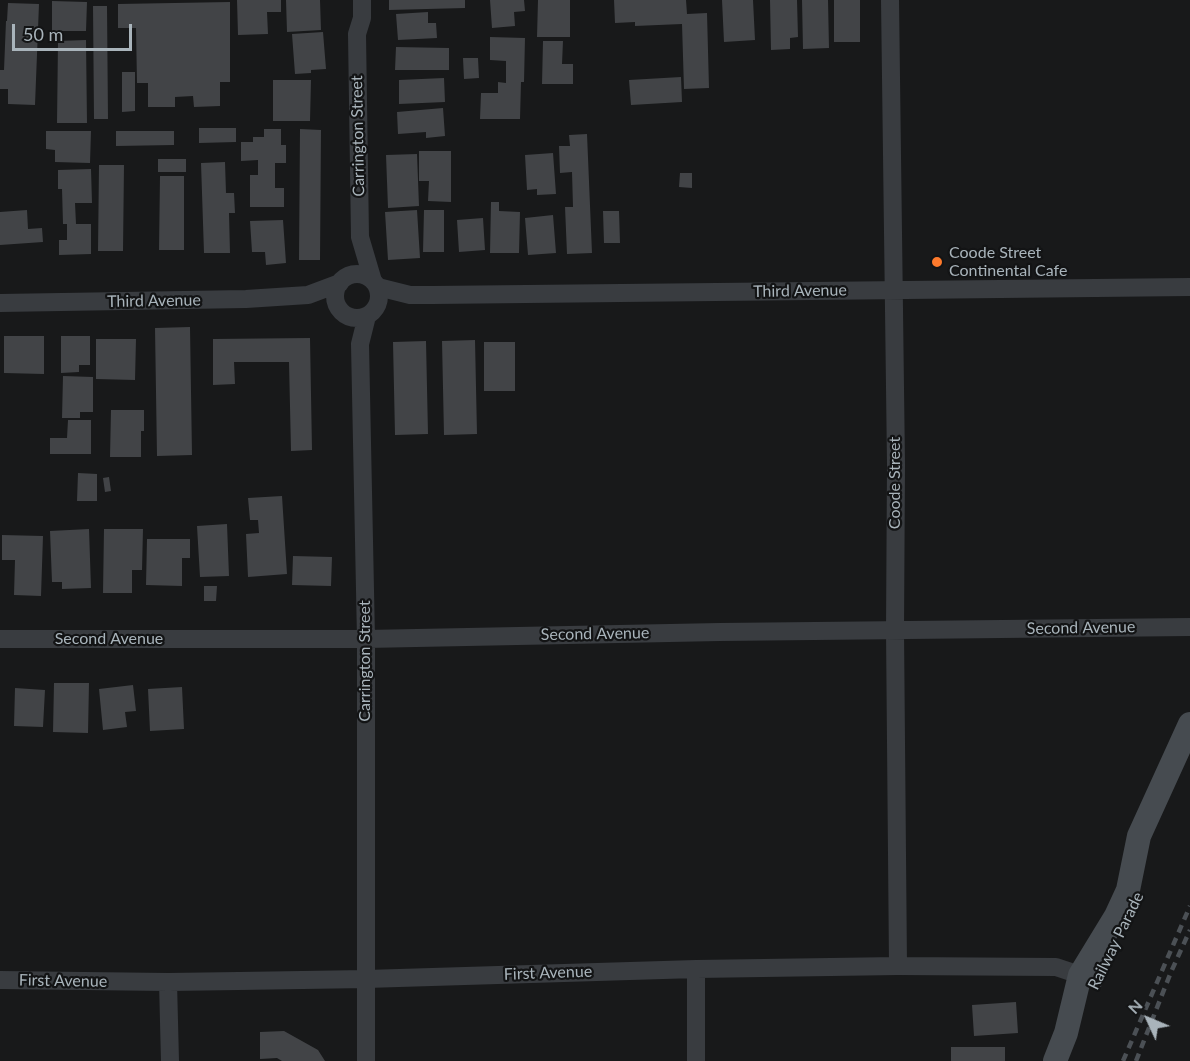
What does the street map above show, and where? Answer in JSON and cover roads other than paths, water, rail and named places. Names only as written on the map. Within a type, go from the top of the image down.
[{"type":"street","name":"Carrington Street","points":[[350,0],[351,21],[357,34]]},
{"type":"street","name":"Carrington Street","points":[[362,0],[362,18],[357,34],[360,237],[374,297],[360,344],[366,639],[366,1061]]},
{"type":"street","name":"Coode Street","points":[[890,0],[896,464],[898,966]]},
{"type":"street","name":"Carrington Street","points":[[342,280],[360,237]]},
{"type":"street","points":[[357,274],[368,277],[374,297],[360,318],[353,317],[341,309],[335,297],[342,280],[357,274]]},
{"type":"street","name":"Third Avenue","points":[[0,303],[246,299],[308,295],[342,280]]},
{"type":"street","name":"Third Avenue","points":[[374,297],[1190,287]]},
{"type":"street","name":"Third Avenue","points":[[308,295],[341,309]]},
{"type":"street","name":"Carrington Street","points":[[341,309],[360,344]]},
{"type":"street","name":"Second Avenue","points":[[0,639],[366,639],[1190,627]]},
{"type":"street","name":"Railway Parade","points":[[1055,1061],[1088,977],[1128,890],[1139,836],[1190,724]]},
{"type":"street","name":"Railway Parade","points":[[1072,1061],[1088,999],[1088,977],[1124,932],[1139,900],[1153,840],[1190,756]]},
{"type":"street","name":"First Avenue","points":[[0,980],[168,982],[366,979],[696,969],[898,966],[1056,967],[1088,977]]},
{"type":"street","points":[[696,969],[696,1061]]},
{"type":"street","points":[[168,982],[170,1061]]},
{"type":"railway","points":[[1123,1061],[1190,906]]},
{"type":"railway","points":[[1136,1061],[1190,930]]},
{"type":"place","name":"Coode Street Continental Cafe","points":[[937,262]]}]
